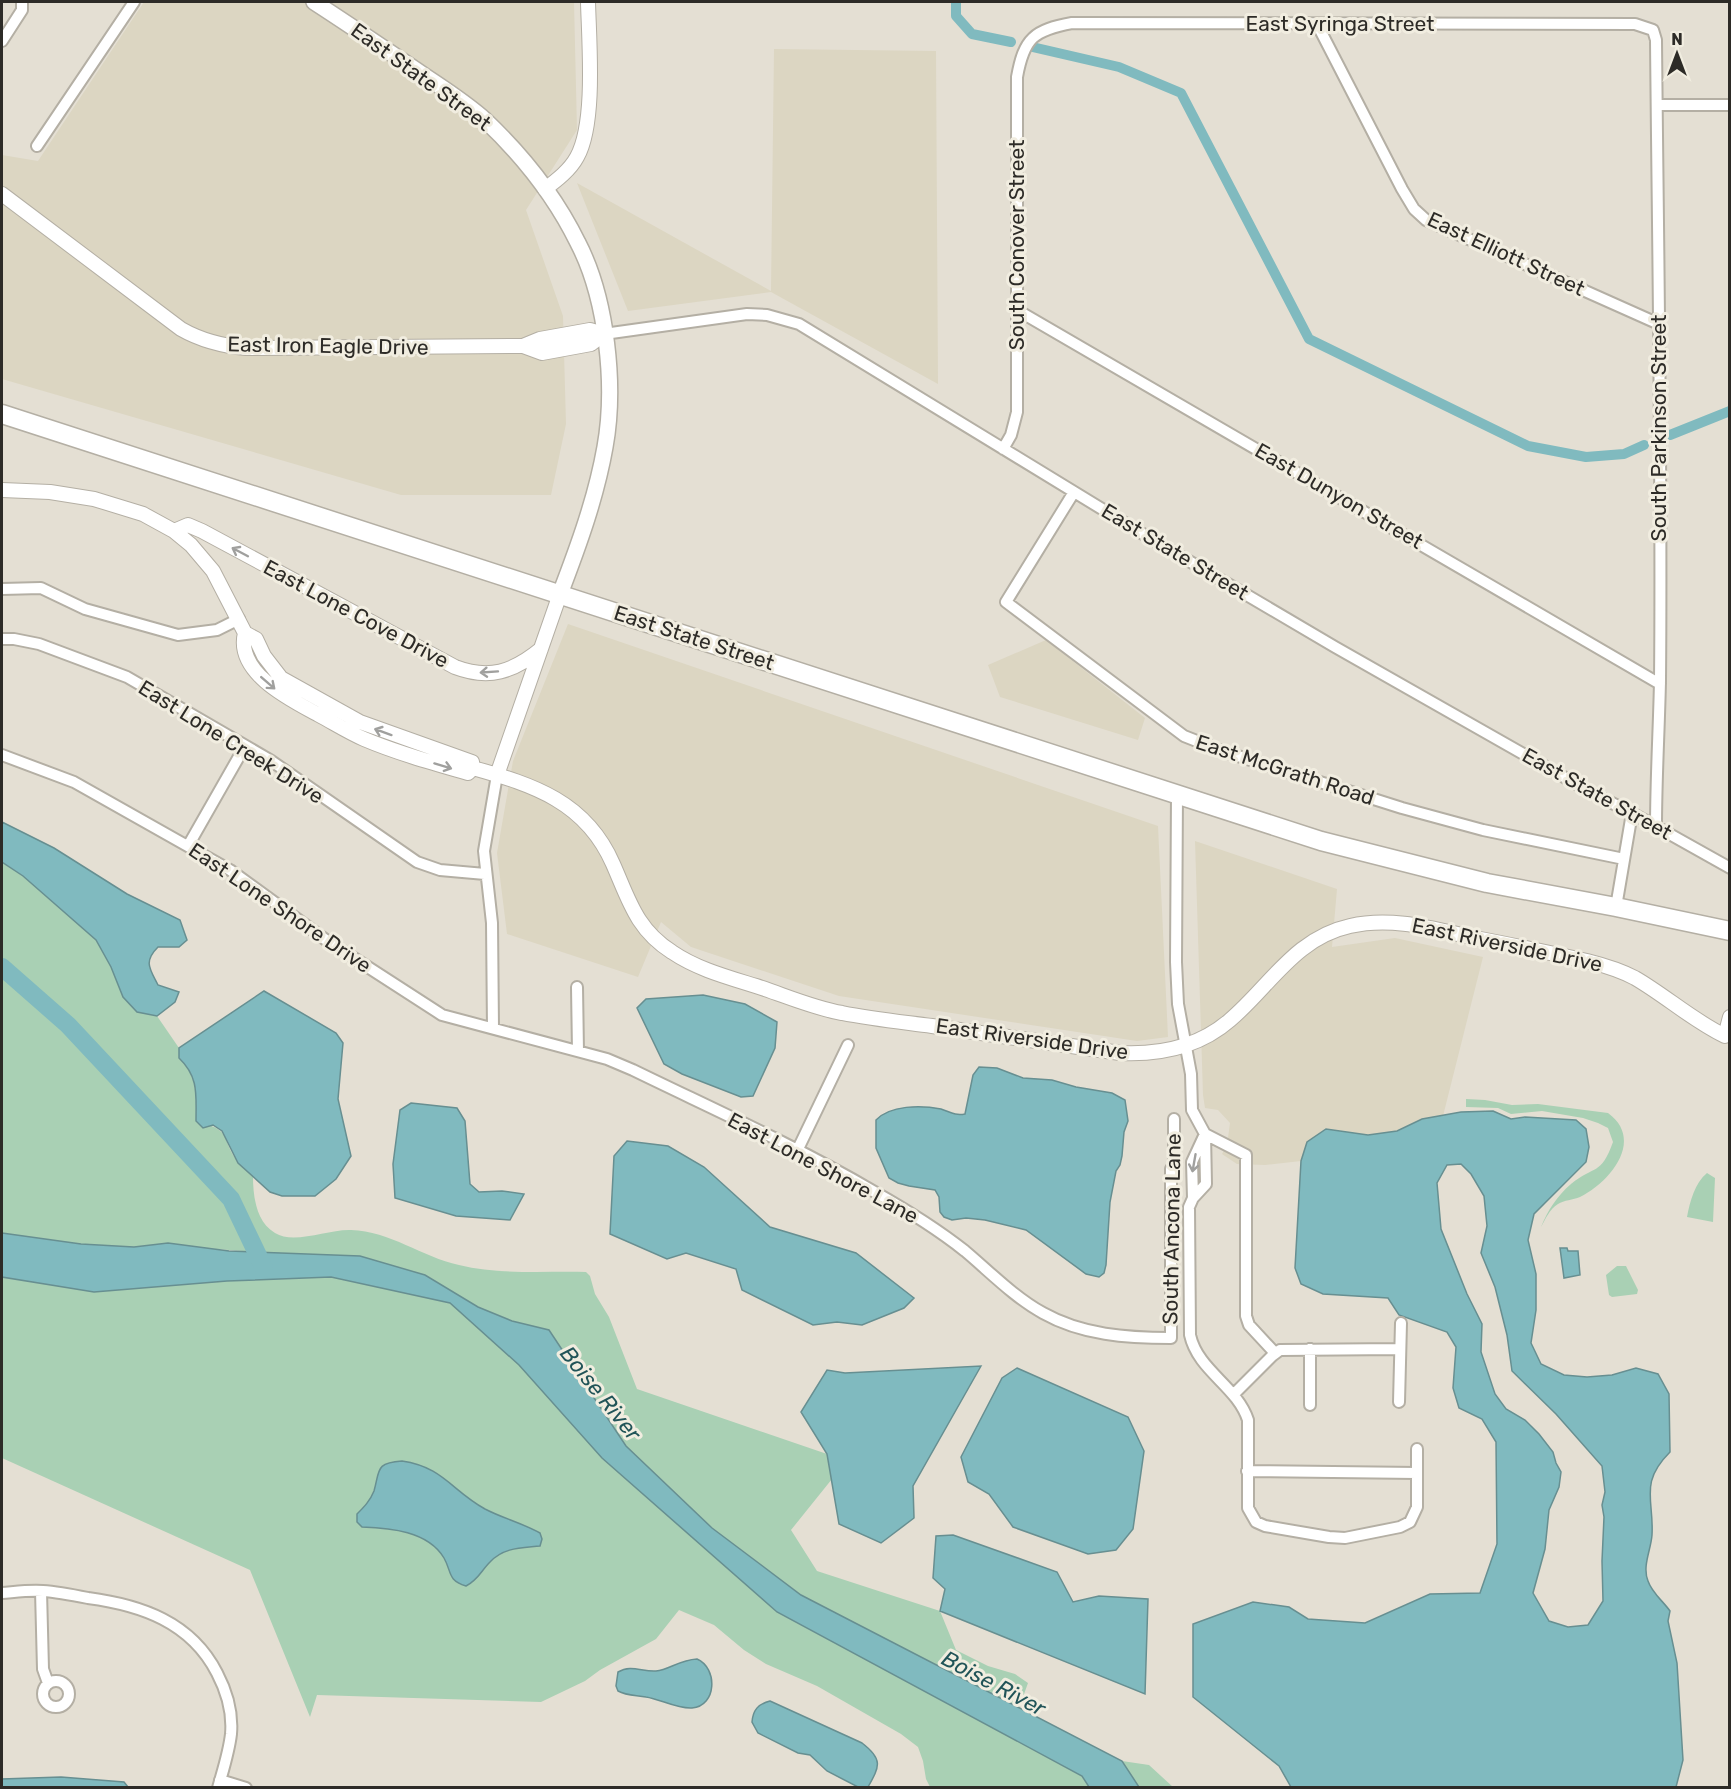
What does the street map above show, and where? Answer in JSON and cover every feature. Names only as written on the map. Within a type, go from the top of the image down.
[{"type":"highway","name":"East State Street","points":[[2,414],[1350,849],[1487,883],[1730,931]]},
{"type":"main road","name":"East State Street","points":[[314,2],[471,108],[513,148],[545,189],[579,243],[600,310],[609,388],[605,446],[592,502],[560,594]]},
{"type":"street","points":[[2,41],[22,10],[22,2]]},
{"type":"street","points":[[37,146],[134,2]]},
{"type":"street","points":[[545,189],[558,180],[572,165],[585,136],[589,113],[588,2]]},
{"type":"street","name":"East Syringa Street","points":[[1030,40],[1047,28],[1072,24],[1635,24],[1653,30]]},
{"type":"street","name":"East Elliott Street","points":[[1317,24],[1402,189],[1414,208],[1426,220],[1659,324]]},
{"type":"street","name":"South Parkinson Street","points":[[1653,30],[1656,40],[1659,324],[1660,684],[1656,753],[1656,827]]},
{"type":"street","name":"South Conover Street","points":[[1003,449],[1011,435],[1017,412],[1017,77],[1020,58],[1030,40]]},
{"type":"street","points":[[1657,105],[1730,105]]},
{"type":"street","name":"East Iron Eagle Drive","points":[[2,194],[181,329],[206,341],[224,346],[246,348],[523,346],[540,339],[591,330],[604,334]]},
{"type":"street","name":"East Dunyon Street","points":[[1017,310],[1660,684]]},
{"type":"street","name":"East State Street","points":[[604,334],[747,314],[782,318],[800,324],[1074,492],[1335,647],[1592,793],[1730,868]]},
{"type":"street","name":"East Riverside Drive","points":[[2,490],[51,492],[93,499],[143,514],[174,531],[191,545],[213,571],[245,633],[243,644],[249,661],[259,676],[282,694],[372,742],[468,773],[473,768],[497,775],[534,788],[566,803],[598,835],[606,848],[628,903],[654,938],[670,951],[705,969],[841,1013],[1120,1053],[1157,1052],[1187,1046],[1210,1035],[1231,1020],[1292,956],[1311,941],[1348,926],[1378,921],[1417,925],[1611,968],[1635,978],[1689,1016],[1727,1037]]},
{"type":"street","name":"East McGrath Road","points":[[1074,492],[1006,602],[1184,736],[1221,751],[1402,808],[1483,830],[1624,859]]},
{"type":"street","name":"East Lone Cove Drive","points":[[174,531],[188,525],[202,531],[455,667],[469,672],[491,674],[512,668],[541,649]]},
{"type":"street","points":[[2,589],[41,588],[85,609],[178,635],[217,630],[239,619]]},
{"type":"street","points":[[493,1028],[492,923],[484,851],[497,775],[560,594]]},
{"type":"street","name":"East Lone Creek Drive","points":[[2,639],[39,644],[126,677],[270,760],[417,862],[440,870],[485,874]]},
{"type":"street","points":[[188,846],[245,746]]},
{"type":"street","name":"East Lone Shore Drive","points":[[2,755],[74,782],[230,870],[326,940],[442,1015],[493,1028]]},
{"type":"street","points":[[1177,794],[1178,1004],[1191,1074],[1192,1110],[1205,1134],[1206,1184],[1193,1198],[1189,1207],[1190,1335],[1195,1352],[1234,1394],[1248,1420],[1248,1508],[1256,1522],[1264,1526],[1315,1535],[1345,1538],[1400,1527],[1410,1522],[1417,1508],[1417,1449]]},
{"type":"street","points":[[1616,907],[1632,813]]},
{"type":"street","points":[[577,987],[578,1051]]},
{"type":"street","points":[[1727,1037],[1730,1017]]},
{"type":"street","name":"East Lone Shore Lane","points":[[493,1028],[607,1059],[633,1070],[863,1185],[920,1218],[963,1250],[1016,1295],[1043,1313],[1070,1325],[1100,1334],[1132,1338],[1171,1338]]},
{"type":"street","points":[[797,1151],[848,1046]]},
{"type":"street","name":"South Ancona Lane","points":[[1171,1338],[1171,1169],[1174,1165],[1174,1119]]},
{"type":"street","points":[[1205,1134],[1246,1155],[1246,1316],[1249,1325],[1275,1353]]},
{"type":"street","points":[[1399,1402],[1401,1323]]},
{"type":"street","points":[[1234,1394],[1275,1353],[1286,1349],[1399,1349]]},
{"type":"street","points":[[1310,1349],[1310,1405]]},
{"type":"street","points":[[1247,1471],[1417,1473]]},
{"type":"street","points":[[41,1591],[44,1669],[48,1683]]},
{"type":"street","points":[[2,1593],[41,1591],[110,1600],[138,1607],[180,1628],[197,1643],[211,1662],[229,1700],[231,1734],[219,1784],[246,1788]]},
{"type":"shaded area","points":[[144,2],[574,2],[577,130],[526,210],[563,316],[566,424],[551,495],[401,495],[2,379],[2,155],[38,161]]},
{"type":"shaded area","points":[[774,49],[936,51],[938,384],[771,292],[628,311],[577,183],[771,291]]},
{"type":"shaded area","points":[[568,624],[1158,826],[1168,1037],[1137,1041],[839,996],[691,947],[661,922],[638,977],[507,934],[497,853],[513,761]]},
{"type":"shaded area","points":[[1046,640],[1145,718],[1138,740],[1000,697],[988,665]]},
{"type":"shaded area","points":[[1195,841],[1337,889],[1332,947],[1395,938],[1483,957],[1443,1116],[1422,1119],[1397,1131],[1367,1135],[1326,1129],[1307,1142],[1301,1161],[1265,1165],[1237,1164],[1222,1154],[1227,1145],[1230,1123],[1218,1110],[1205,1108],[1203,1095]]},
{"type":"green space","points":[[2,862],[23,876],[96,940],[111,967],[123,997],[137,1012],[157,1016],[179,1048],[179,1058],[193,1079],[196,1095],[196,1121],[216,1128],[225,1136],[239,1163],[253,1176],[257,1208],[264,1222],[275,1233],[301,1237],[342,1230],[365,1231],[393,1239],[445,1261],[475,1268],[506,1271],[586,1272],[590,1276],[595,1294],[609,1317],[637,1389],[827,1454],[832,1479],[791,1530],[817,1571],[940,1611],[956,1650],[988,1666],[1015,1674],[1028,1683],[1019,1708],[801,1595],[712,1528],[626,1446],[549,1330],[512,1321],[478,1307],[425,1275],[285,1254],[188,1247],[168,1243],[134,1247],[81,1244],[2,1233]]},
{"type":"green space","points":[[1466,1099],[1512,1105],[1538,1104],[1608,1113],[1619,1124],[1623,1135],[1623,1147],[1619,1160],[1612,1171],[1591,1190],[1580,1197],[1555,1206],[1541,1227],[1550,1209],[1561,1193],[1579,1178],[1596,1169],[1605,1160],[1613,1142],[1608,1128],[1583,1118],[1542,1111],[1511,1114],[1498,1108],[1466,1107]]},
{"type":"green space","points":[[1707,1173],[1715,1178],[1713,1222],[1687,1217],[1696,1187]]},
{"type":"green space","points":[[1617,1266],[1626,1266],[1638,1290],[1637,1294],[1612,1297],[1609,1295],[1606,1275]]},
{"type":"green space","points":[[2,1277],[94,1292],[227,1281],[331,1277],[450,1303],[519,1365],[777,1612],[1082,1776],[1089,1787],[930,1787],[918,1747],[901,1734],[817,1686],[766,1664],[744,1650],[714,1625],[679,1610],[656,1639],[600,1670],[585,1681],[541,1702],[317,1695],[310,1717],[250,1570],[2,1458]]},
{"type":"green space","points":[[1122,1761],[1149,1765],[1173,1787],[1139,1787]]},
{"type":"water","points":[[2,822],[54,848],[127,894],[180,920],[187,940],[179,947],[158,947],[149,961],[158,985],[179,992],[175,1002],[157,1016],[137,1012],[123,997],[111,967],[96,940],[23,876],[2,862]]},
{"type":"water","points":[[264,991],[336,1033],[343,1043],[338,1099],[351,1156],[336,1179],[315,1196],[282,1196],[270,1192],[238,1163],[222,1131],[213,1125],[203,1128],[196,1121],[196,1095],[193,1079],[179,1058],[179,1048]]},
{"type":"water","points":[[703,995],[745,1004],[777,1022],[775,1048],[753,1096],[741,1097],[682,1074],[664,1064],[637,1008],[646,999]]},
{"type":"water","points":[[979,1067],[997,1068],[1023,1078],[1052,1080],[1112,1093],[1125,1100],[1128,1121],[1110,1202],[1106,1265],[1104,1273],[1099,1277],[1086,1274],[1026,1230],[985,1220],[966,1218],[952,1220],[944,1217],[940,1212],[939,1197],[935,1190],[909,1186],[889,1178],[876,1148],[876,1120],[889,1111],[906,1107],[933,1108],[955,1114],[965,1114],[973,1075]]},
{"type":"water","points":[[411,1103],[457,1108],[465,1121],[470,1184],[479,1192],[502,1191],[524,1194],[510,1220],[456,1216],[395,1198],[393,1164],[400,1110]]},
{"type":"water","points":[[1493,1111],[1511,1119],[1525,1117],[1576,1120],[1586,1129],[1589,1147],[1586,1162],[1534,1214],[1528,1240],[1536,1274],[1536,1310],[1531,1343],[1541,1364],[1564,1375],[1587,1377],[1612,1375],[1636,1368],[1658,1374],[1669,1394],[1670,1452],[1660,1463],[1651,1482],[1652,1535],[1646,1575],[1652,1589],[1670,1611],[1668,1621],[1677,1663],[1683,1760],[1676,1787],[1291,1787],[1279,1766],[1193,1697],[1193,1624],[1253,1602],[1289,1607],[1308,1619],[1365,1623],[1430,1594],[1480,1593],[1497,1544],[1496,1442],[1482,1419],[1459,1408],[1453,1388],[1456,1347],[1447,1332],[1399,1315],[1388,1298],[1323,1294],[1301,1284],[1295,1268],[1301,1161],[1307,1142],[1326,1129],[1368,1135],[1397,1131],[1422,1119],[1461,1112]],"holes":[[[1461,1164],[1471,1174],[1484,1196],[1487,1226],[1481,1253],[1495,1287],[1507,1335],[1512,1371],[1556,1414],[1602,1466],[1605,1492],[1602,1505],[1604,1517],[1603,1601],[1588,1625],[1568,1627],[1549,1621],[1533,1593],[1545,1549],[1549,1510],[1559,1487],[1561,1472],[1553,1452],[1539,1434],[1525,1420],[1506,1409],[1495,1394],[1481,1352],[1482,1324],[1467,1294],[1441,1229],[1437,1183],[1447,1165]]]},
{"type":"water","points":[[627,1141],[668,1146],[704,1167],[770,1227],[856,1253],[914,1298],[904,1308],[862,1325],[837,1322],[813,1325],[742,1290],[736,1269],[686,1253],[667,1259],[610,1234],[614,1156]]},
{"type":"water","points":[[2,1233],[81,1244],[134,1247],[168,1243],[229,1251],[360,1256],[425,1275],[478,1307],[512,1321],[549,1330],[626,1446],[712,1528],[801,1595],[1122,1761],[1139,1787],[1089,1787],[1082,1776],[777,1612],[602,1458],[519,1365],[450,1303],[331,1277],[227,1281],[94,1292],[2,1277]]},
{"type":"water","points":[[1560,1248],[1578,1251],[1580,1275],[1564,1278]]},
{"type":"water","points":[[981,1366],[913,1486],[914,1518],[881,1543],[839,1524],[827,1454],[801,1412],[827,1370],[845,1373]]},
{"type":"water","points":[[1017,1368],[1128,1417],[1144,1451],[1133,1529],[1116,1550],[1088,1554],[1013,1527],[989,1494],[968,1482],[961,1457],[1002,1378]]},
{"type":"water","points":[[402,1461],[427,1468],[485,1509],[540,1533],[542,1539],[540,1546],[501,1553],[474,1581],[466,1586],[453,1578],[444,1558],[428,1542],[396,1530],[362,1527],[357,1522],[357,1514],[372,1495],[380,1469],[387,1464]]},
{"type":"water","points":[[953,1535],[1057,1572],[1073,1602],[1099,1596],[1148,1599],[1145,1694],[940,1611],[945,1589],[933,1578],[936,1536]]},
{"type":"water","points":[[697,1659],[709,1670],[712,1686],[706,1701],[700,1706],[680,1707],[651,1698],[625,1694],[618,1691],[616,1686],[618,1672],[623,1670],[632,1668],[656,1671]]},
{"type":"water","points":[[770,1701],[862,1743],[869,1749],[876,1758],[877,1768],[868,1787],[858,1787],[827,1771],[810,1755],[798,1753],[758,1733],[752,1722],[754,1714],[759,1706]]},
{"type":"water","points":[[61,1777],[124,1782],[128,1787],[2,1787],[2,1779]]},
{"type":"waterway","points":[[956,2],[956,16],[972,34],[1011,42]]},
{"type":"waterway","points":[[1028,46],[1119,67],[1181,93],[1309,339],[1528,446],[1586,457],[1624,454],[1644,445]]},
{"type":"waterway","points":[[1670,435],[1730,411]]},
{"type":"waterway","points":[[2,967],[68,1025],[231,1199],[264,1268]]},
{"type":"water label","name":"Boise River","points":[[601,1393]]},
{"type":"water label","name":"Boise River","points":[[994,1683]]}]
